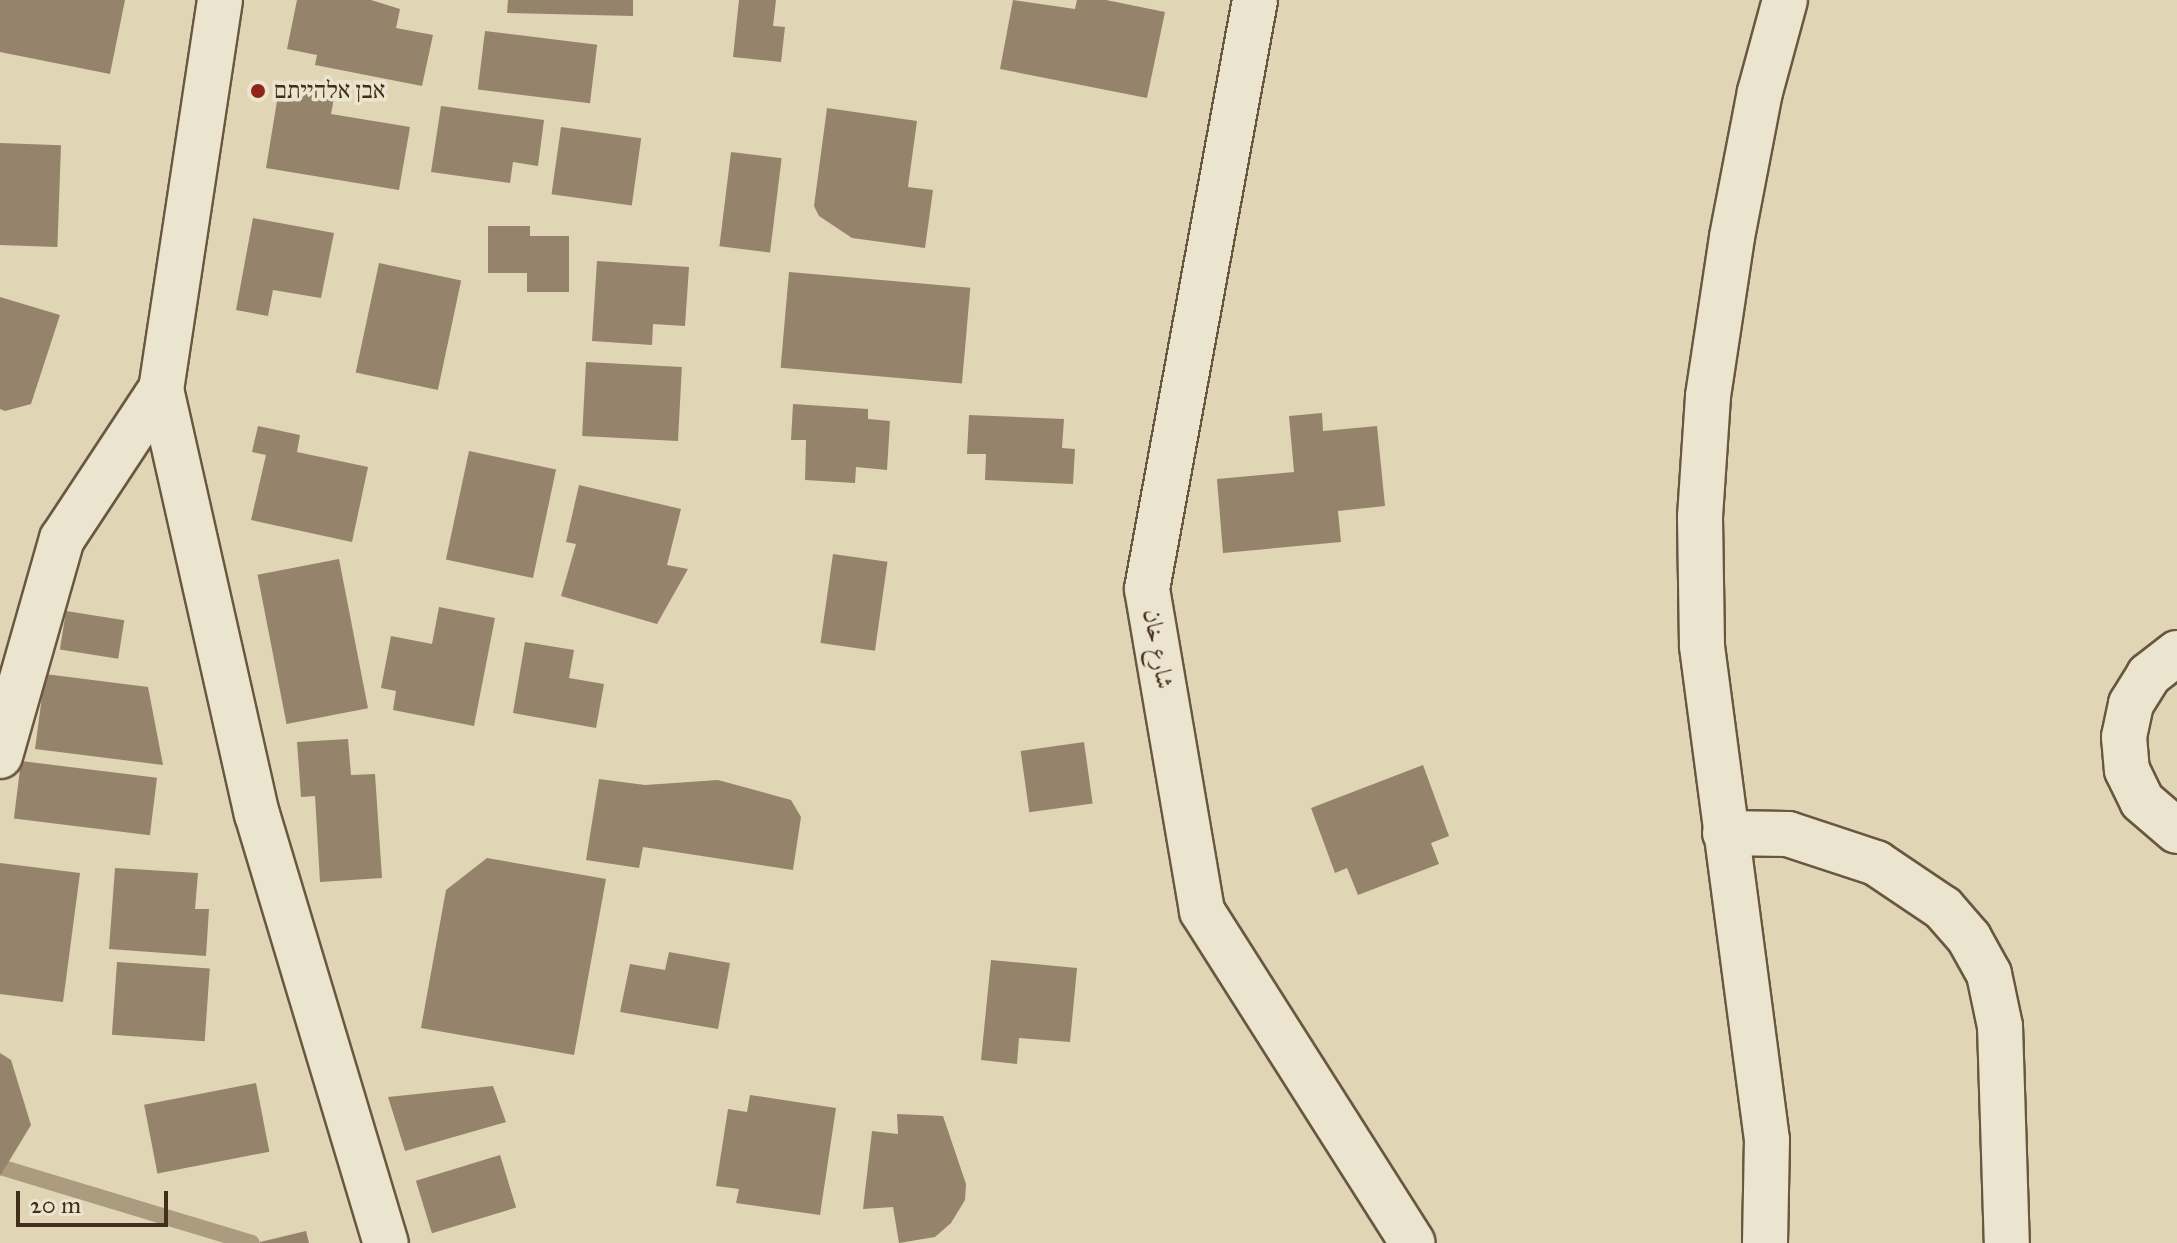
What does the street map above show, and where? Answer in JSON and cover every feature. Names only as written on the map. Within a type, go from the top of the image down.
[{"type":"street","points":[[220,0],[161,389],[257,814],[386,1243]]},
{"type":"street","name":"شارع خان","points":[[1255,0],[1147,589],[1202,911],[1413,1243]]},
{"type":"street","points":[[1765,1243],[1767,1140],[1702,645],[1700,517],[1708,396],[1760,92],[1785,0]]},
{"type":"street","points":[[0,756],[62,539],[161,389]]},
{"type":"street","points":[[2177,653],[2149,675],[2131,704],[2124,737],[2127,770],[2142,801],[2177,831]]},
{"type":"street","points":[[1725,833],[1788,834],[1876,863],[1943,908],[1969,938],[1989,974],[2000,1026],[2007,1243]]},
{"type":"building","points":[[0,0],[125,0],[110,74],[0,52]]},
{"type":"building","points":[[297,0],[371,0],[400,9],[396,28],[433,35],[422,86],[315,65],[317,55],[287,49]]},
{"type":"building","points":[[508,0],[633,0],[633,16],[507,13]]},
{"type":"building","points":[[739,0],[776,0],[773,26],[785,27],[781,62],[733,57]]},
{"type":"building","points":[[1013,0],[1075,9],[1077,0],[1106,0],[1165,12],[1147,98],[1000,69]]},
{"type":"building","points":[[485,31],[597,45],[590,103],[478,90]]},
{"type":"building","points":[[279,89],[334,98],[331,114],[410,127],[399,190],[266,168]]},
{"type":"building","points":[[441,106],[544,120],[538,166],[513,162],[510,183],[431,172]]},
{"type":"building","points":[[827,108],[917,121],[908,187],[933,190],[925,248],[852,238],[819,216],[814,206]]},
{"type":"building","points":[[561,127],[641,138],[632,206],[552,194]]},
{"type":"building","points":[[0,143],[61,145],[57,247],[0,245]]},
{"type":"building","points":[[731,152],[782,158],[770,253],[719,246]]},
{"type":"building","points":[[253,218],[334,233],[321,298],[273,290],[268,316],[236,310]]},
{"type":"building","points":[[488,226],[530,226],[530,236],[569,236],[569,292],[527,292],[527,273],[488,273]]},
{"type":"building","points":[[597,261],[689,267],[685,326],[653,324],[652,345],[592,341]]},
{"type":"building","points":[[379,263],[461,280],[438,390],[356,373]]},
{"type":"building","points":[[789,272],[970,288],[962,383],[781,368]]},
{"type":"building","points":[[0,297],[60,315],[31,404],[5,411],[0,409]]},
{"type":"building","points":[[586,362],[682,367],[678,441],[582,436]]},
{"type":"building","points":[[793,404],[868,409],[868,419],[890,421],[887,470],[856,467],[855,483],[805,480],[806,440],[791,440]]},
{"type":"building","points":[[1322,413],[1323,431],[1377,426],[1385,506],[1338,511],[1341,542],[1223,553],[1217,479],[1294,472],[1289,416]]},
{"type":"building","points":[[969,415],[1064,419],[1062,448],[1075,449],[1073,484],[985,480],[986,454],[967,454]]},
{"type":"building","points":[[258,426],[300,435],[297,452],[368,467],[352,542],[251,520],[266,455],[252,452]]},
{"type":"building","points":[[469,451],[556,470],[533,578],[446,560]]},
{"type":"building","points":[[579,485],[681,509],[667,565],[688,569],[657,624],[561,596],[576,544],[566,542]]},
{"type":"building","points":[[833,554],[887,562],[875,651],[820,643]]},
{"type":"building","points":[[339,559],[368,708],[287,724],[258,575]]},
{"type":"building","points":[[439,607],[495,618],[474,726],[393,710],[396,691],[381,688],[391,636],[432,644]]},
{"type":"building","points":[[66,611],[124,620],[118,659],[60,650]]},
{"type":"building","points":[[525,642],[574,650],[569,678],[604,684],[596,728],[513,713]]},
{"type":"building","points":[[45,674],[148,687],[163,765],[35,749]]},
{"type":"building","points":[[348,739],[351,775],[375,774],[382,878],[320,882],[315,796],[301,797],[297,742]]},
{"type":"building","points":[[1084,742],[1093,803],[1029,812],[1021,751]]},
{"type":"building","points":[[21,761],[157,778],[150,835],[14,819]]},
{"type":"building","points":[[1423,765],[1449,836],[1431,843],[1439,864],[1358,895],[1347,868],[1335,873],[1311,808]]},
{"type":"building","points":[[599,779],[645,785],[718,780],[791,800],[801,817],[793,870],[643,847],[639,868],[586,860]]},
{"type":"building","points":[[487,858],[606,879],[574,1055],[421,1028],[446,890]]},
{"type":"building","points":[[0,863],[80,873],[63,1002],[0,994]]},
{"type":"building","points":[[115,868],[198,873],[195,909],[209,909],[206,956],[109,949]]},
{"type":"building","points":[[669,952],[730,963],[718,1029],[620,1012],[630,964],[665,970]]},
{"type":"building","points":[[991,960],[1077,968],[1070,1042],[1019,1038],[1017,1064],[981,1060]]},
{"type":"building","points":[[117,962],[210,968],[205,1041],[112,1035]]},
{"type":"building","points":[[0,1053],[11,1060],[31,1125],[0,1176]]},
{"type":"building","points":[[256,1083],[269,1152],[157,1173],[144,1105]]},
{"type":"building","points":[[493,1086],[506,1122],[405,1151],[388,1097]]},
{"type":"building","points":[[750,1095],[836,1108],[820,1215],[736,1203],[739,1189],[716,1186],[728,1109],[747,1112]]},
{"type":"building","points":[[897,1114],[943,1116],[966,1184],[965,1200],[951,1223],[935,1237],[899,1243],[893,1207],[863,1209],[872,1131],[898,1134]]},
{"type":"building","points":[[500,1155],[516,1208],[432,1233],[416,1181]]},
{"type":"building","points":[[306,1231],[309,1243],[260,1243],[260,1242]]},
{"type":"waterway","points":[[0,1167],[252,1243]]},
{"type":"place","name":"אבן אלהייתם","points":[[258,91]]}]
